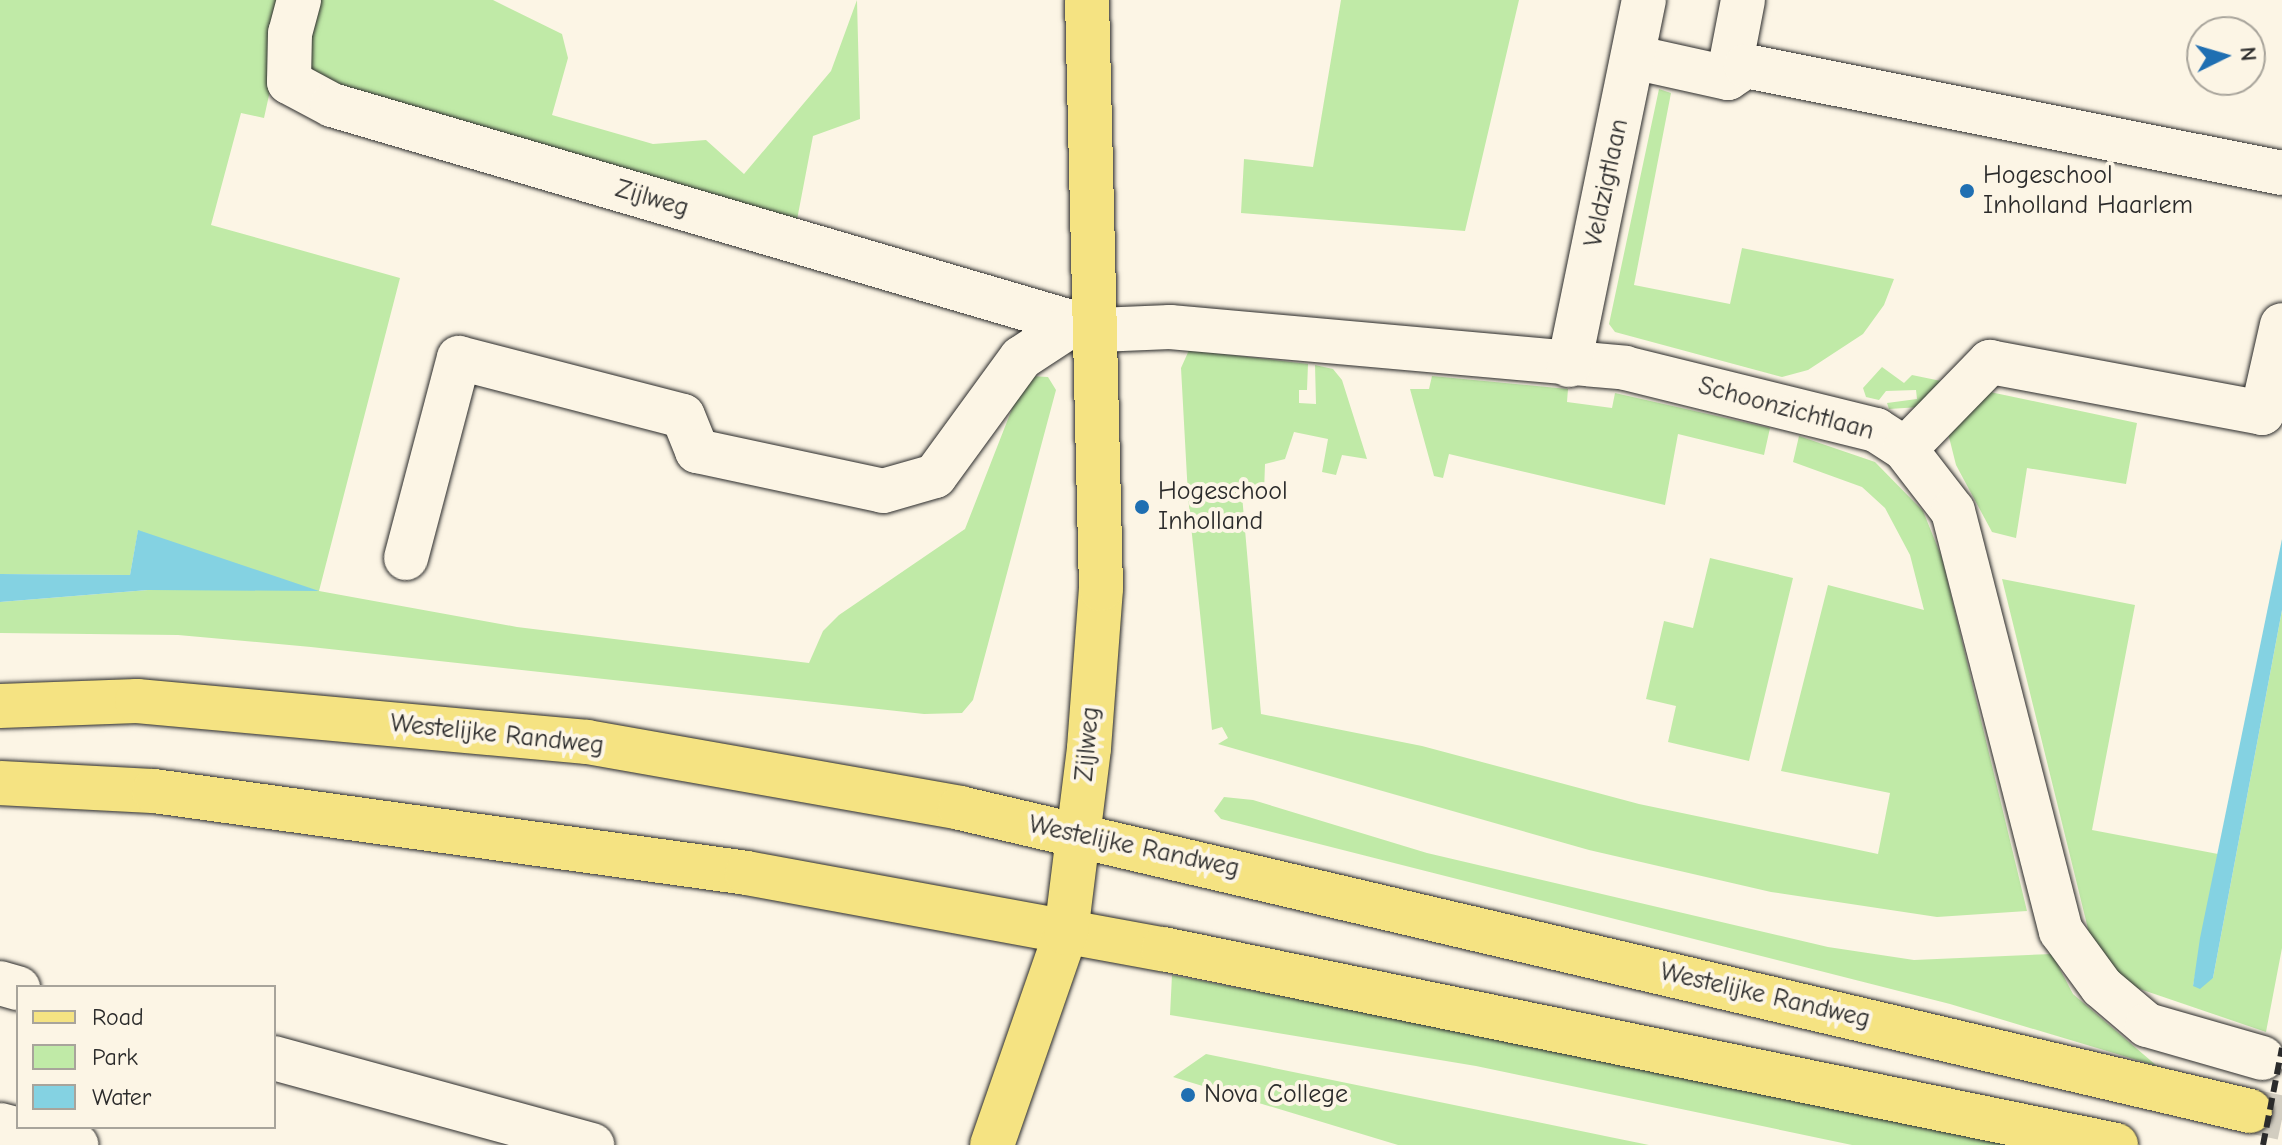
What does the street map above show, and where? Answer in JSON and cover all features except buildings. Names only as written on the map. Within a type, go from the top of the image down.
[{"type":"main road","name":"Zijlweg","points":[[992,1145],[1066,933],[1079,836],[1101,589],[1086,326],[1087,0]]},
{"type":"main road","name":"Westelijke Randweg","points":[[0,706],[137,701],[587,742],[960,808],[2250,1111]]},
{"type":"main road","points":[[0,783],[154,791],[747,873],[1066,933],[2116,1145]]},
{"type":"street","name":"Zijlweg","points":[[299,0],[290,33],[289,82],[332,105],[1086,326]]},
{"type":"street","name":"Veldzigtlaan","points":[[1569,365],[1644,0]]},
{"type":"street","points":[[1728,78],[1743,0]]},
{"type":"street","points":[[1633,57],[1728,78],[1746,66],[2282,173]]},
{"type":"street","points":[[1905,449],[1990,362],[2262,413],[2282,325]]},
{"type":"street","name":"Schoonzichtlaan","points":[[1086,326],[1170,327],[1625,368],[1876,430],[1905,449],[1937,486],[1963,541],[2061,931],[2102,987],[2147,1025],[2262,1058]]},
{"type":"street","points":[[406,558],[459,358],[683,416],[697,451],[883,491],[935,476],[1021,358],[1086,326]]},
{"type":"street","points":[[276,1059],[592,1145]]},
{"type":"street","points":[[0,1125],[76,1145]]},
{"type":"green space","points":[[0,0],[290,0],[264,118],[241,113],[211,225],[400,278],[319,591],[517,627],[809,663],[823,631],[839,615],[965,529],[1017,396],[1030,376],[1048,377],[1056,390],[973,700],[962,713],[924,714],[178,635],[0,633],[0,602],[148,590],[138,531],[130,575],[0,574]]},
{"type":"green space","points":[[316,0],[493,0],[562,34],[568,58],[552,115],[653,144],[706,140],[744,174],[831,71],[857,0],[860,119],[813,136],[796,225],[377,109],[308,71]]},
{"type":"green space","points":[[1341,0],[1519,0],[1465,231],[1241,213],[1244,159],[1313,167]]},
{"type":"green space","points":[[1659,89],[1671,93],[1634,285],[1730,304],[1742,248],[1894,279],[1884,305],[1863,334],[1808,370],[1782,377],[1615,332],[1609,324]]},
{"type":"green space","points":[[1189,350],[1308,364],[1307,390],[1299,390],[1299,403],[1316,404],[1315,365],[1333,369],[1342,380],[1367,459],[1342,455],[1336,475],[1322,472],[1328,439],[1294,432],[1285,459],[1265,464],[1264,493],[1242,495],[1261,714],[1422,746],[1639,804],[1878,854],[1890,793],[1781,771],[1828,585],[1924,610],[1910,555],[1885,508],[1862,487],[1793,462],[1799,436],[1875,462],[1923,511],[1942,558],[2027,911],[1937,917],[1771,892],[1589,850],[1218,744],[1228,738],[1222,727],[1212,730],[1188,496],[1181,368]]},
{"type":"green space","points":[[1882,367],[1904,383],[1912,375],[1941,381],[1920,407],[1889,409],[1887,403],[1917,399],[1916,390],[1886,391],[1879,400],[1866,397],[1863,388]]},
{"type":"green space","points":[[1432,376],[1568,389],[1567,402],[1612,408],[1615,393],[1770,428],[1764,455],[1678,434],[1665,505],[1449,454],[1443,478],[1434,476],[1410,389],[1429,389]]},
{"type":"green space","points":[[1990,392],[2137,423],[2126,484],[2027,468],[2016,538],[1992,532],[1956,465],[1948,433]]},
{"type":"green space","points":[[1710,558],[1793,578],[1749,761],[1668,742],[1676,706],[1646,699],[1664,621],[1693,628]]},
{"type":"green space","points":[[2002,579],[2135,605],[2092,830],[2218,854],[2193,986],[2213,978],[2282,610],[2282,948],[2266,1032],[2134,987],[2109,968],[2090,937]]},
{"type":"green space","points":[[1224,797],[1253,800],[1427,853],[1828,947],[1914,960],[2052,954],[2073,994],[2157,1066],[1950,1004],[1221,819],[1214,811]]},
{"type":"green space","points":[[1172,975],[2049,1145],[1852,1145],[1476,1066],[1170,1015]]},
{"type":"green space","points":[[1206,1054],[1649,1145],[1398,1145],[1173,1077]]},
{"type":"water","points":[[138,530],[319,591],[148,590],[0,602],[0,574],[130,575]]},
{"type":"water","points":[[2282,539],[2282,610],[2213,978],[2200,989],[2193,986],[2200,938]]},
{"type":"tunnel","points":[[2250,1111],[2282,1118]]},
{"type":"railway","points":[[2263,1145],[2282,1048]]},
{"type":"place","name":"Hogeschool Inholland Haarlem","points":[[1967,191]]},
{"type":"place","name":"Hogeschool Inholland","points":[[1142,507]]},
{"type":"place","name":"Nova College","points":[[1188,1095]]}]
